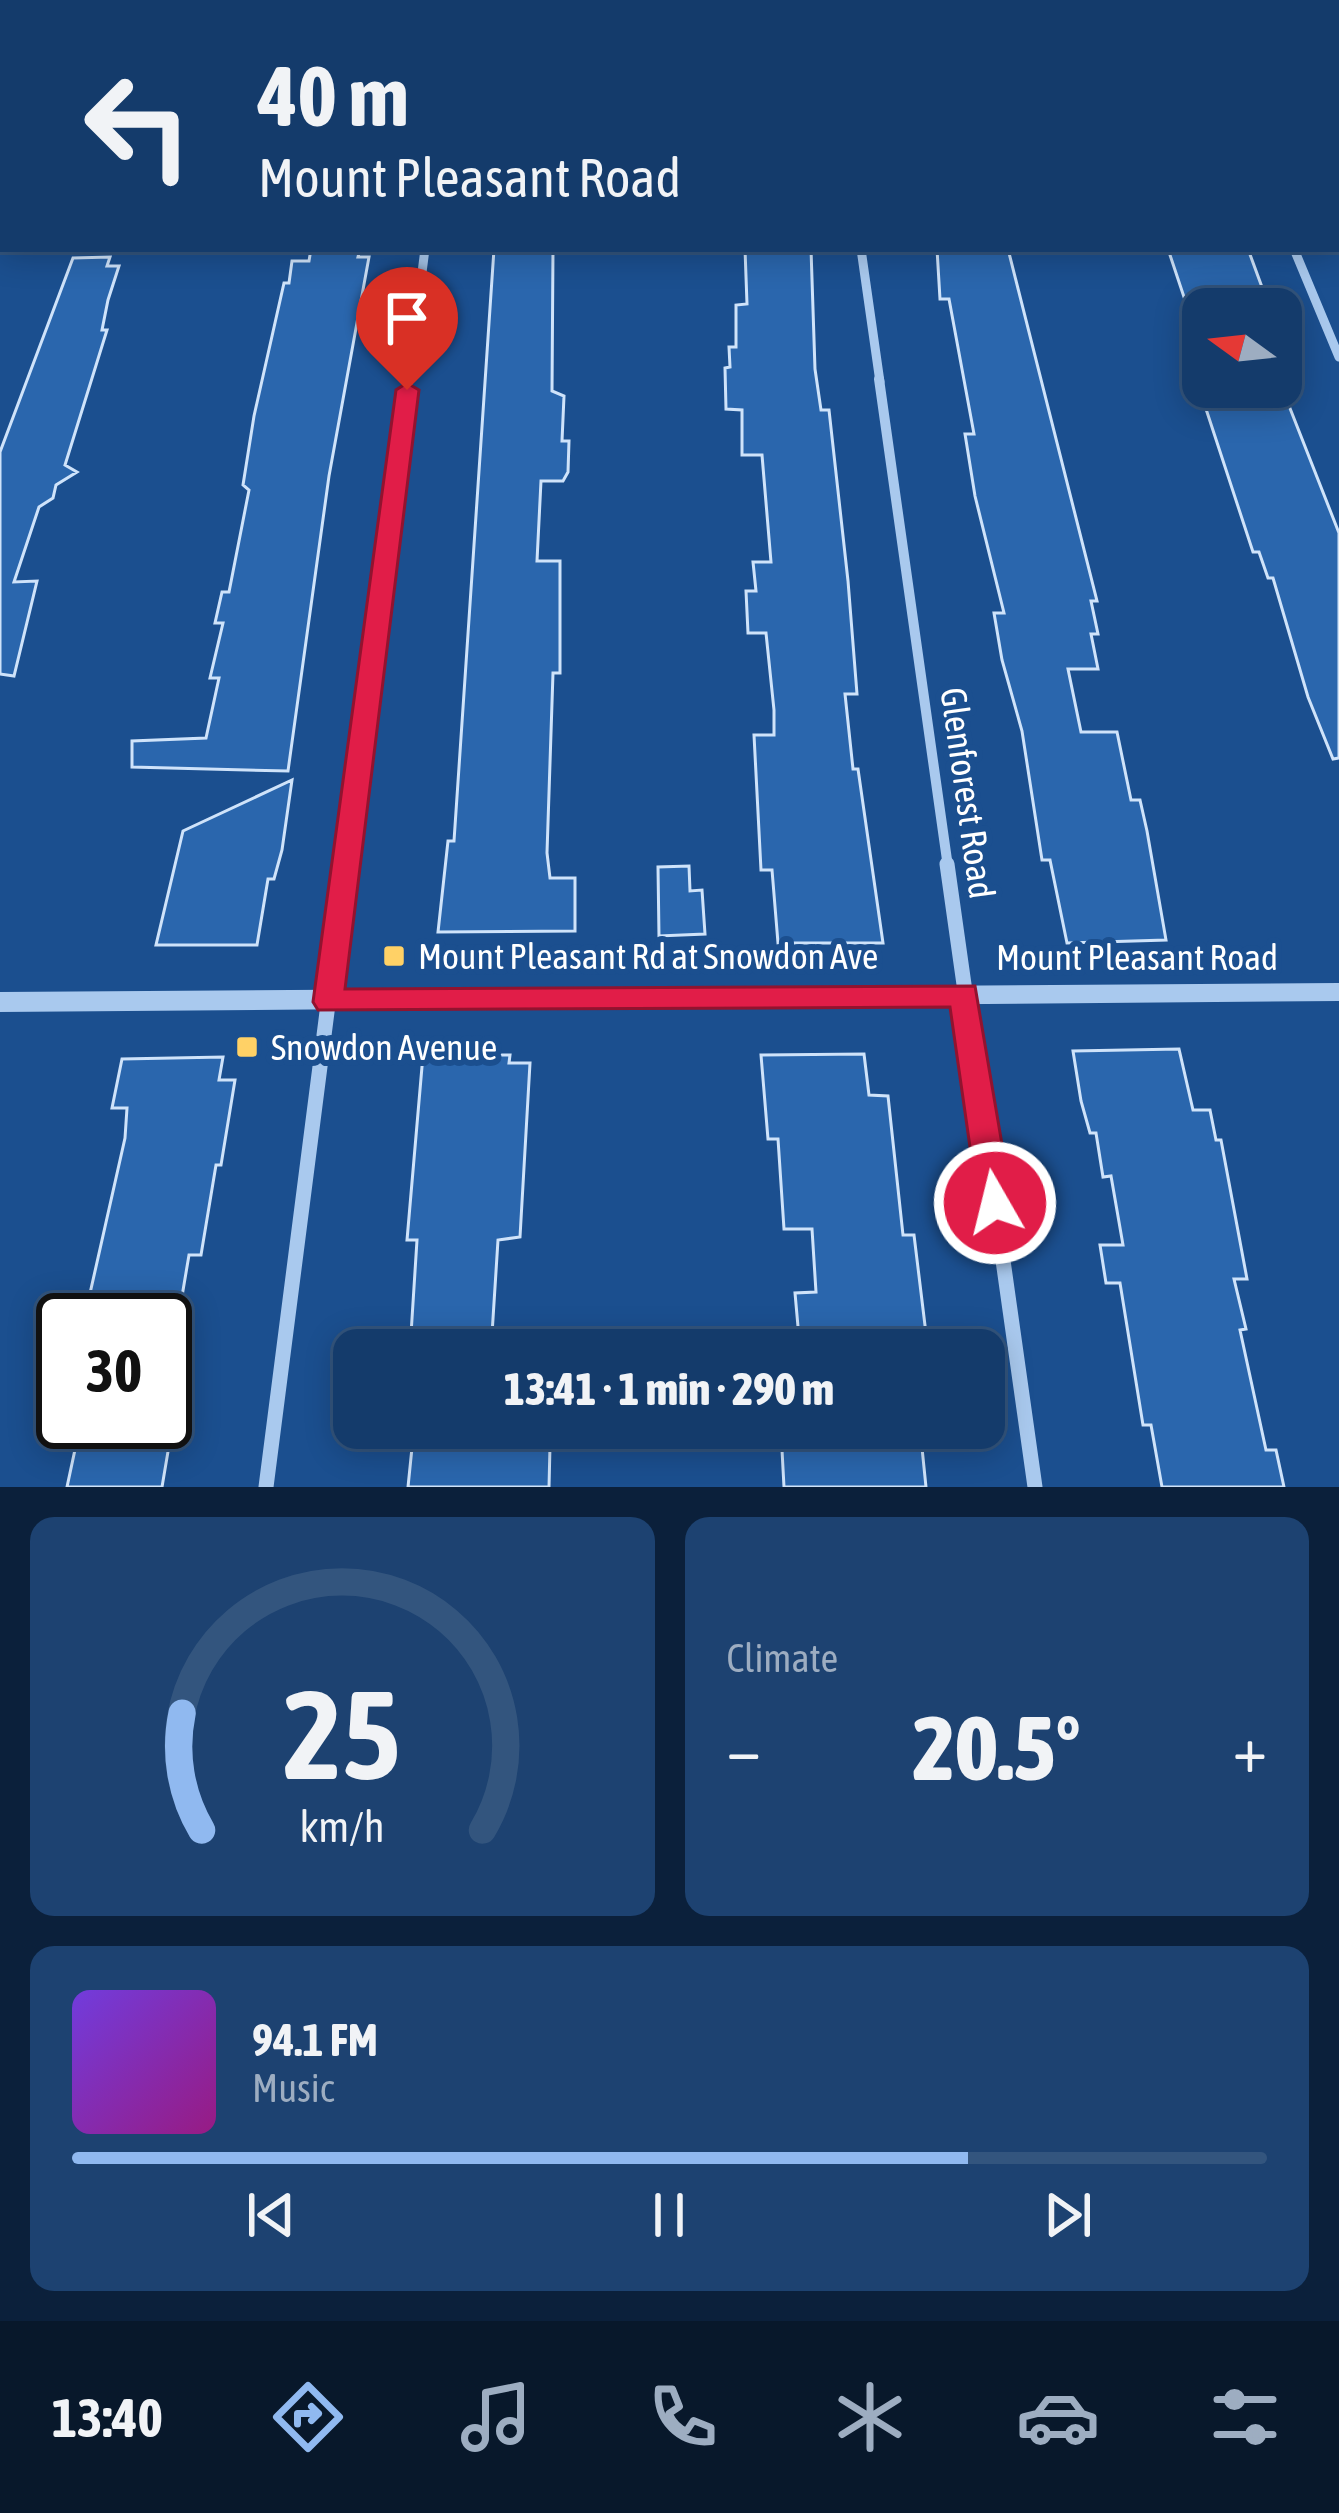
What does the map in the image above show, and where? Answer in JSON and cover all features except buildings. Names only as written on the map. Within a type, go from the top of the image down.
[{"type":"street","points":[[266,1487],[425,252]]},
{"type":"street","name":"Glenforest Road","points":[[861,252],[1035,1487]]},
{"type":"street","points":[[1295,252],[1339,357]]},
{"type":"street","name":"Mount Pleasant Road","points":[[0,1002],[1339,992]]},
{"type":"place","name":"Mount Pleasant Rd at Snowdon Ave","points":[[394,956]]},
{"type":"place","name":"Snowdon Avenue","points":[[247,1047]]},
{"type":"route","points":[[407,390],[328,1002],[964,995],[995,1203]]}]
